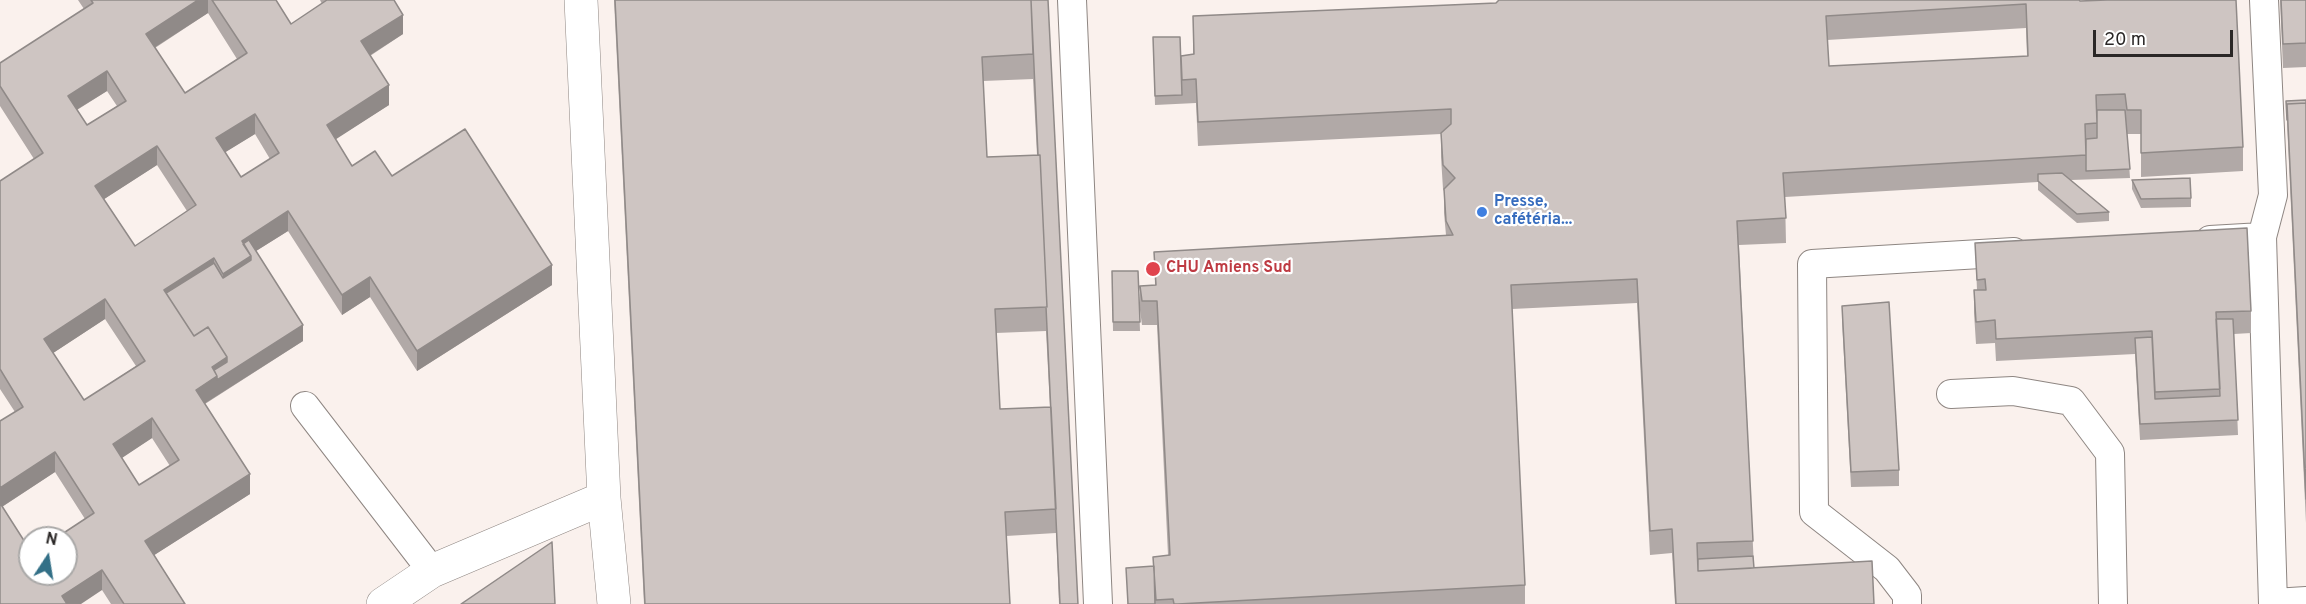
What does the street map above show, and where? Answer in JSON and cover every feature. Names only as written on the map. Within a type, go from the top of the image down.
[{"type":"street","points":[[581,0],[604,498],[614,604]]},
{"type":"street","points":[[383,604],[432,571],[604,498]]},
{"type":"lane","points":[[1072,0],[1098,604]]},
{"type":"lane","points":[[2264,0],[2273,195],[2262,237],[2274,603],[2306,601]]},
{"type":"lane","points":[[2179,242],[2262,237]]},
{"type":"lane","points":[[1907,604],[1907,595],[1887,569],[1814,512],[1812,264],[2037,250]]},
{"type":"lane","points":[[1951,394],[2013,391],[2071,401],[2110,453],[2113,604]]},
{"type":"lane","points":[[304,406],[432,571]]},
{"type":"building","points":[[91,0],[198,0],[146,34],[185,93],[247,53],[212,0],[276,0],[291,24],[327,0],[394,0],[403,15],[361,41],[389,85],[327,125],[352,166],[375,151],[392,176],[465,129],[552,265],[417,351],[370,277],[342,295],[288,211],[242,241],[251,256],[223,274],[214,258],[164,290],[194,336],[208,327],[227,357],[212,367],[217,376],[196,390],[250,474],[145,541],[185,604],[124,604],[102,570],[78,586],[78,526],[74,526],[94,513],[55,452],[0,488],[0,421],[23,407],[0,369],[0,181],[43,153],[0,86],[0,63],[93,3]],"holes":[[[107,71],[126,101],[87,125],[68,96]],[[255,114],[279,153],[241,177],[216,138]],[[157,146],[196,205],[135,246],[95,186]],[[105,299],[145,361],[84,400],[44,339]],[[152,418],[179,460],[139,485],[113,444]]]},
{"type":"building","points":[[615,0],[1031,0],[1033,54],[982,57],[987,157],[1040,155],[1047,307],[995,309],[1000,409],[1051,407],[1056,509],[1005,512],[1010,604],[645,604]]},
{"type":"building","points":[[1031,0],[1048,0],[1078,604],[1060,604]]},
{"type":"building","points":[[1499,0],[2236,0],[2243,147],[2141,153],[2141,110],[2127,110],[2125,94],[2096,95],[2097,123],[2085,124],[2086,155],[1783,173],[1786,218],[1737,221],[1753,541],[1697,543],[1698,571],[1872,561],[1874,604],[1676,604],[1672,529],[1650,531],[1637,279],[1511,285],[1525,585],[1178,604],[1174,604],[1173,599],[1156,600],[1153,557],[1170,555],[1157,301],[1142,301],[1140,286],[1156,285],[1154,252],[1453,235],[1446,221],[1444,189],[1455,178],[1443,165],[1441,133],[1451,124],[1451,109],[1198,122],[1196,79],[1182,80],[1181,56],[1194,54],[1193,16],[1496,3]],"holes":[[[2026,4],[2028,56],[1829,66],[1826,16]]]},
{"type":"building","points":[[2281,0],[2306,0],[2306,43],[2283,44]]},
{"type":"building","points":[[1153,37],[1180,37],[1182,95],[1155,96]]},
{"type":"building","points":[[2306,100],[2306,103],[2287,104],[2287,120],[2286,101]]},
{"type":"building","points":[[2306,103],[2306,499],[2287,104]]},
{"type":"building","points":[[2097,110],[2125,110],[2130,169],[2086,171],[2086,139],[2097,138]]},
{"type":"building","points":[[2062,173],[2109,212],[2077,214],[2038,181],[2038,174]]},
{"type":"building","points":[[2190,178],[2191,198],[2141,199],[2132,180]]},
{"type":"building","points":[[2247,228],[2251,311],[2216,312],[2220,389],[2155,392],[2152,331],[1996,339],[1995,320],[1976,322],[1974,290],[1986,290],[1985,279],[1977,280],[1975,243]]},
{"type":"building","points":[[249,240],[303,325],[217,380],[214,370],[227,362],[227,357],[208,327],[194,336],[166,293],[214,263],[223,278],[251,260],[243,244]]},
{"type":"building","points":[[1112,271],[1138,271],[1140,322],[1113,322]]},
{"type":"building","points":[[1889,302],[1899,470],[1851,472],[1842,306]]},
{"type":"building","points":[[2216,319],[2233,319],[2238,420],[2140,424],[2135,338],[2152,337],[2155,399],[2220,396]]},
{"type":"building","points":[[0,503],[18,531],[18,586],[77,586],[62,596],[67,604],[0,604]]},
{"type":"building","points":[[552,542],[555,604],[461,604]]},
{"type":"building","points":[[1753,556],[1754,568],[1698,571],[1698,559]]},
{"type":"building","points":[[1154,566],[1155,604],[1128,604],[1126,568]]},
{"type":"place","name":"Presse, cafétéria...","points":[[1482,212]]},
{"type":"place","name":"CHU Amiens Sud","points":[[1153,269]]}]
